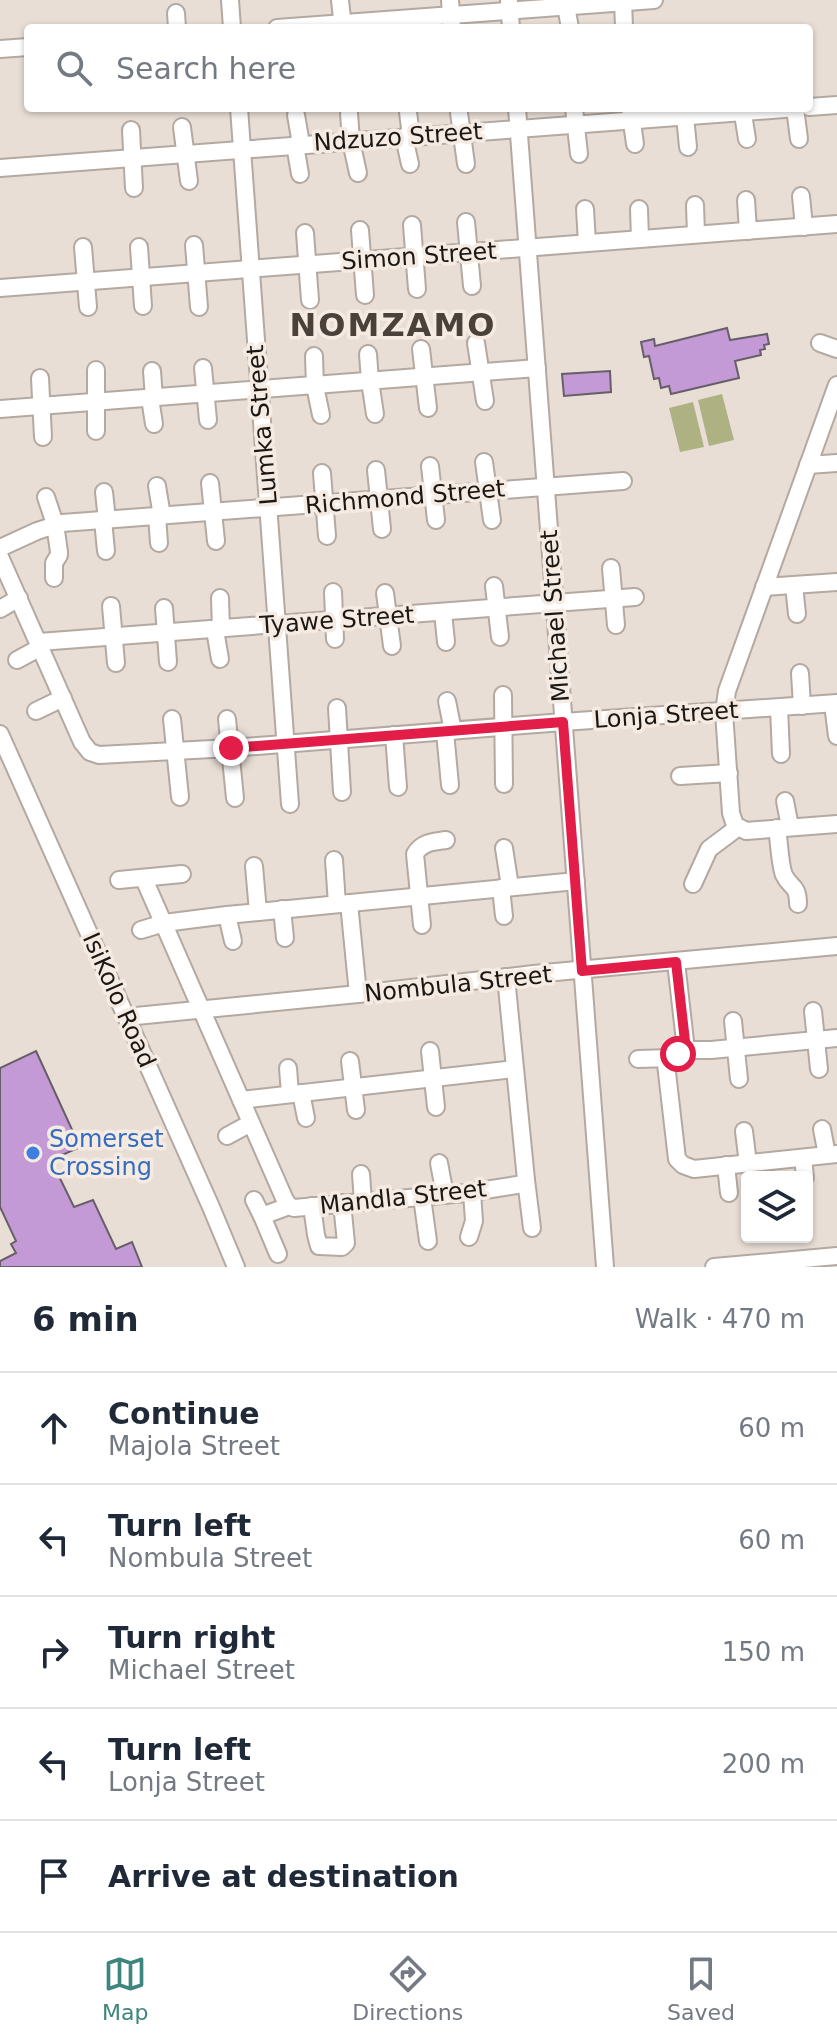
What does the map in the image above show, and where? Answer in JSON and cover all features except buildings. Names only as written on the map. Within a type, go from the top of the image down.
[{"type":"street","points":[[230,0],[232,24]]},
{"type":"street","points":[[340,0],[343,24]]},
{"type":"street","points":[[397,0],[400,23],[509,5],[566,6],[654,0]]},
{"type":"street","points":[[623,1],[624,24]]},
{"type":"street","points":[[566,6],[569,24]]},
{"type":"street","points":[[0,49],[24,47]]},
{"type":"street","points":[[813,107],[837,105]]},
{"type":"street","name":"Lumka Street","points":[[239,112],[290,804]]},
{"type":"street","points":[[408,112],[410,164]]},
{"type":"street","name":"Michael Street","points":[[517,112],[605,1267]]},
{"type":"street","name":"Ndzuzo Street","points":[[0,168],[519,129],[575,116],[685,116],[723,112]]},
{"type":"street","points":[[742,112],[747,139]]},
{"type":"street","points":[[796,112],[799,139]]},
{"type":"street","points":[[349,113],[358,173]]},
{"type":"street","points":[[459,113],[466,164]]},
{"type":"street","points":[[630,114],[635,144]]},
{"type":"street","points":[[296,115],[300,174]]},
{"type":"street","points":[[575,116],[579,154]]},
{"type":"street","points":[[685,116],[688,147]]},
{"type":"street","points":[[182,127],[189,181]]},
{"type":"street","points":[[131,130],[134,188]]},
{"type":"street","points":[[801,196],[804,227]]},
{"type":"street","points":[[746,200],[748,231]]},
{"type":"street","points":[[695,205],[696,234]]},
{"type":"street","points":[[585,209],[587,243]]},
{"type":"street","points":[[639,209],[640,239]]},
{"type":"street","points":[[466,222],[472,286]]},
{"type":"street","name":"Simon Street","points":[[0,288],[837,224]]},
{"type":"street","points":[[412,225],[417,289]]},
{"type":"street","points":[[360,230],[365,295]]},
{"type":"street","points":[[305,233],[310,300]]},
{"type":"street","points":[[194,245],[199,307]]},
{"type":"street","points":[[83,247],[88,307]]},
{"type":"street","points":[[139,247],[143,306]]},
{"type":"street","points":[[476,343],[485,401]]},
{"type":"street","points":[[820,343],[837,349]]},
{"type":"street","points":[[421,349],[428,408]]},
{"type":"street","points":[[368,354],[375,414]]},
{"type":"street","points":[[314,356],[315,386],[321,415]]},
{"type":"street","points":[[203,368],[208,420]]},
{"type":"street","points":[[0,409],[537,368]]},
{"type":"street","points":[[96,370],[96,431]]},
{"type":"street","points":[[152,371],[154,424]]},
{"type":"street","points":[[40,378],[43,437]]},
{"type":"street","points":[[837,385],[727,691],[724,712],[732,820],[737,828],[746,831],[836,824],[837,833]]},
{"type":"street","points":[[484,462],[492,520]]},
{"type":"street","points":[[808,465],[837,463]]},
{"type":"street","points":[[430,466],[436,520]]},
{"type":"street","points":[[376,470],[382,529]]},
{"type":"street","points":[[322,473],[327,536]]},
{"type":"street","name":"Richmond Street","points":[[0,548],[55,524],[623,481]]},
{"type":"street","points":[[210,483],[216,541]]},
{"type":"street","points":[[157,486],[159,543]]},
{"type":"street","points":[[104,492],[106,551]]},
{"type":"street","points":[[46,497],[55,524],[59,555],[54,563],[54,578]]},
{"type":"street","points":[[0,557],[63,698],[36,711]]},
{"type":"street","points":[[611,568],[616,625]]},
{"type":"street","points":[[764,587],[837,582]]},
{"type":"street","points":[[794,585],[797,614]]},
{"type":"street","points":[[494,586],[500,637]]},
{"type":"street","points":[[333,592],[335,639]]},
{"type":"street","points":[[385,593],[392,646]]},
{"type":"street","name":"Tyawe Street","points":[[40,645],[635,597]]},
{"type":"street","points":[[0,609],[19,598]]},
{"type":"street","points":[[220,598],[220,659]]},
{"type":"street","points":[[111,606],[116,663]]},
{"type":"street","points":[[164,608],[168,662]]},
{"type":"street","points":[[443,612],[446,642]]},
{"type":"street","points":[[17,660],[40,645]]},
{"type":"street","points":[[800,673],[802,706]]},
{"type":"street","points":[[503,695],[504,784]]},
{"type":"street","name":"Lonja Street","points":[[63,698],[85,747],[94,754],[112,756],[835,704]]},
{"type":"street","points":[[447,701],[450,785]]},
{"type":"street","points":[[835,704],[837,736]]},
{"type":"street","points":[[337,708],[342,792]]},
{"type":"street","points":[[779,708],[781,754]]},
{"type":"street","points":[[172,719],[180,797]]},
{"type":"street","points":[[227,719],[235,798]]},
{"type":"street","name":"IsiKolo Road","points":[[0,734],[236,1267]]},
{"type":"street","points":[[394,735],[398,787]]},
{"type":"street","points":[[680,776],[729,773]]},
{"type":"street","points":[[785,801],[784,875],[793,884],[798,904]]},
{"type":"street","points":[[693,884],[709,849],[737,828]]},
{"type":"street","points":[[422,925],[414,858],[417,850],[428,842],[446,840]]},
{"type":"street","points":[[504,848],[504,916]]},
{"type":"street","points":[[334,860],[358,994]]},
{"type":"street","points":[[254,866],[258,912]]},
{"type":"street","points":[[119,880],[182,874]]},
{"type":"street","name":"Mandla Street","points":[[144,879],[289,1206],[445,1195],[523,1184],[526,1180]]},
{"type":"street","points":[[141,930],[164,923],[227,915],[576,881]]},
{"type":"street","points":[[282,909],[285,938]]},
{"type":"street","points":[[227,915],[233,941]]},
{"type":"street","name":"Nombula Street","points":[[126,1017],[837,946]]},
{"type":"street","points":[[676,962],[674,1057],[677,1159],[694,1169],[832,1155],[822,1129]]},
{"type":"street","points":[[506,977],[532,1228]]},
{"type":"street","points":[[813,1011],[819,1069]]},
{"type":"street","points":[[733,1021],[739,1079]]},
{"type":"street","points":[[638,1059],[837,1038]]},
{"type":"street","points":[[430,1051],[436,1107]]},
{"type":"street","points":[[350,1061],[356,1110]]},
{"type":"street","points":[[288,1068],[306,1118]]},
{"type":"street","points":[[241,1100],[514,1069]]},
{"type":"street","points":[[227,1136],[251,1123]]},
{"type":"street","points":[[744,1131],[748,1164]]},
{"type":"street","points":[[803,1158],[804,1171]]},
{"type":"street","points":[[439,1163],[445,1195]]},
{"type":"street","points":[[726,1165],[729,1193]]},
{"type":"street","points":[[361,1174],[363,1202]]},
{"type":"street","points":[[469,1237],[474,1225],[472,1192]]},
{"type":"street","points":[[422,1197],[428,1241]]},
{"type":"street","points":[[254,1200],[278,1254]]},
{"type":"street","points":[[312,1206],[319,1246],[342,1247],[346,1243],[342,1203]]},
{"type":"street","points":[[262,1216],[289,1206]]},
{"type":"street","points":[[714,1267],[837,1256]]},
{"type":"green space","points":[[722,394],[734,440],[709,446],[698,400]]},
{"type":"green space","points":[[693,402],[704,447],[680,452],[669,408]]},
{"type":"place","name":"Somerset Crossing","points":[[33,1153]]},
{"type":"district","name":"NOMZAMO","points":[[393,325]]},
{"type":"route","points":[[231,748],[563,722],[582,971],[676,962],[686,1050],[678,1054]]}]
